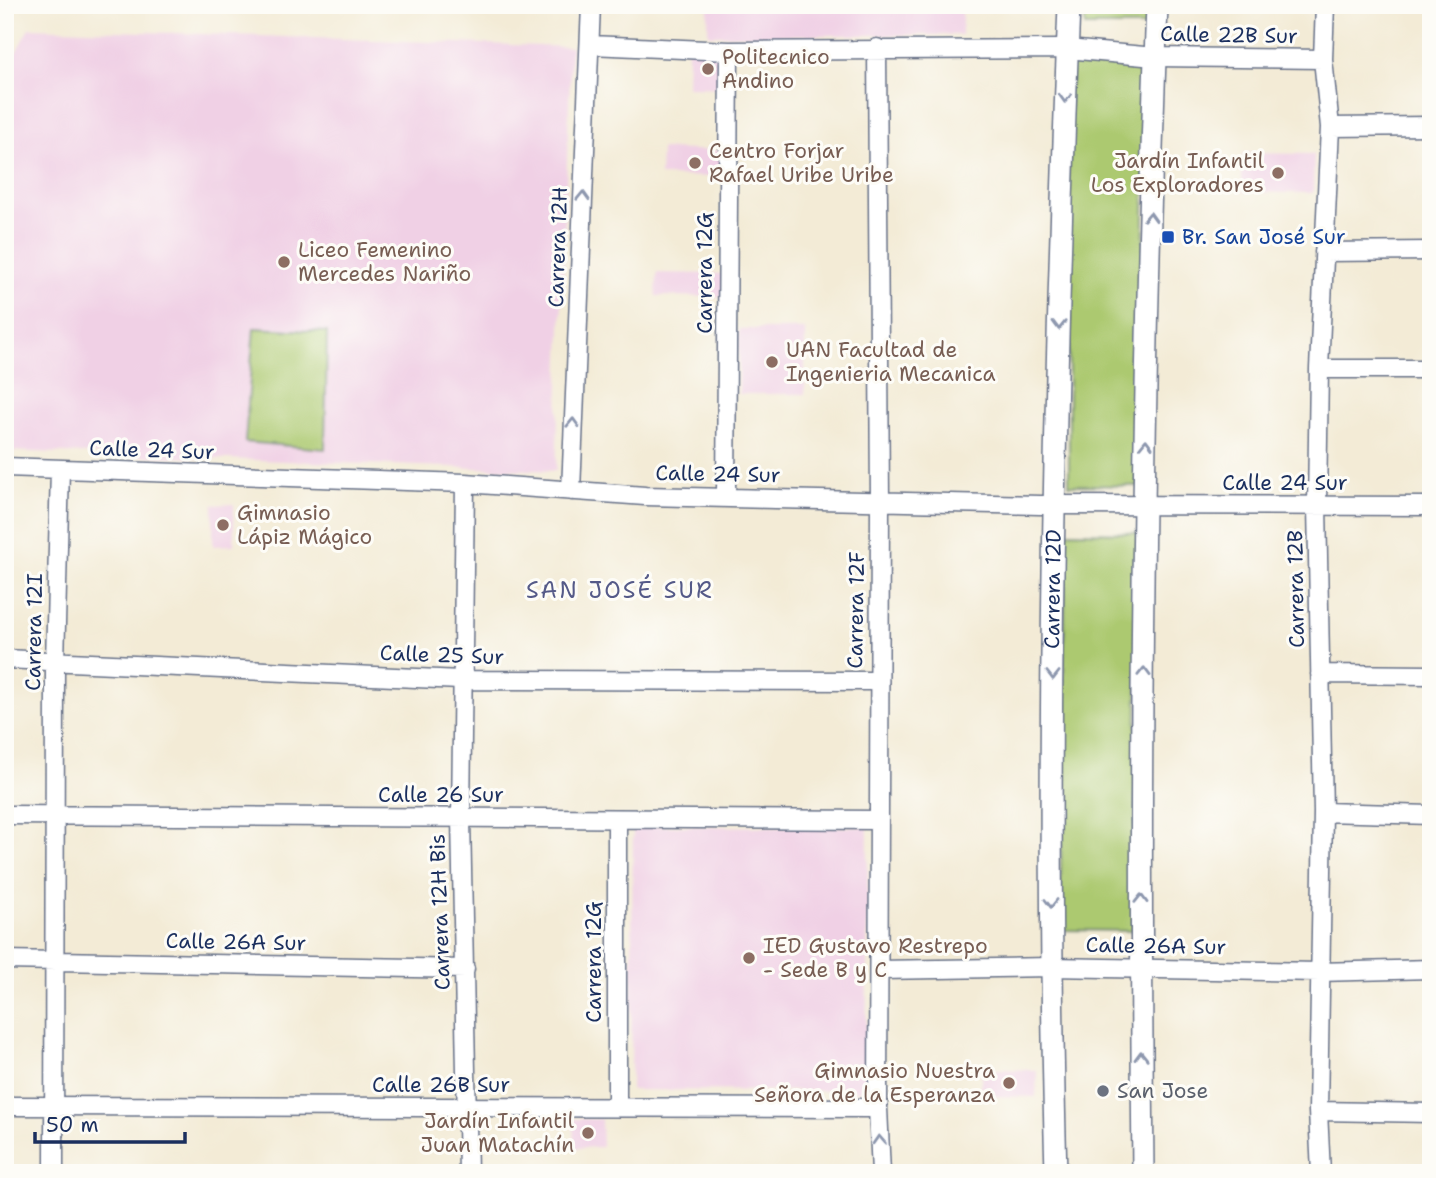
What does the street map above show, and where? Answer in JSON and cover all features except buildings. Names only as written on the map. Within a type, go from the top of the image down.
[{"type":"street","name":"Carrera 12H","points":[[570,491],[591,5]]},
{"type":"street","name":"Carrera 12D","points":[[1056,1173],[1051,967],[1054,505],[1069,5]]},
{"type":"street","points":[[1143,1173],[1140,968],[1145,506],[1157,5]]},
{"type":"street","name":"Carrera 12B","points":[[1321,1173],[1318,1111],[1323,812],[1317,506],[1319,369],[1330,127],[1323,59],[1325,5]]},
{"type":"street","name":"Calle 22B Sur","points":[[590,45],[729,51],[877,48],[1067,49],[1155,57],[1323,59]]},
{"type":"street","name":"Carrera 12F","points":[[877,48],[880,502],[878,1108],[881,1173]]},
{"type":"street","name":"Carrera 12G","points":[[726,496],[729,51]]},
{"type":"street","points":[[1330,127],[1431,126]]},
{"type":"street","points":[[1324,252],[1431,251]]},
{"type":"street","points":[[1319,369],[1431,369]]},
{"type":"street","name":"Calle 24 Sur","points":[[5,467],[465,483],[645,496],[1054,505],[1431,506]]},
{"type":"street","name":"Carrera 12I","points":[[54,1173],[55,663],[60,469]]},
{"type":"street","name":"Carrera 12H Bis","points":[[465,483],[460,680],[468,1173]]},
{"type":"street","name":"Calle 25 Sur","points":[[5,659],[460,680],[878,681]]},
{"type":"street","points":[[1320,674],[1431,675]]},
{"type":"street","points":[[1323,812],[1431,815]]},
{"type":"street","name":"Calle 26 Sur","points":[[5,815],[877,820]]},
{"type":"street","name":"Carrera 12G","points":[[617,819],[617,1105]]},
{"type":"street","name":"Calle 26A Sur","points":[[5,960],[465,969]]},
{"type":"street","name":"Calle 26A Sur","points":[[880,970],[1051,967],[1320,972],[1431,969]]},
{"type":"street","name":"Calle 26B Sur","points":[[5,1107],[467,1108],[617,1105],[878,1108]]},
{"type":"street","points":[[1318,1111],[1431,1113]]},
{"type":"shaded area","points":[[708,5],[962,5],[962,35],[708,35]]},
{"type":"shaded area","name":"Liceo Femenino Mercedes Nariño","points":[[29,28],[571,47],[556,471],[5,451],[5,73]]},
{"type":"shaded area","name":"Politecnico Andino","points":[[688,49],[729,51],[729,88],[687,87]]},
{"type":"shaded area","name":"Centro Forjar Rafael Uribe Uribe","points":[[661,149],[729,151],[728,177],[660,176]]},
{"type":"shaded area","name":"Jardín Infantil Los Exploradores","points":[[1242,153],[1314,154],[1313,193],[1242,192]]},
{"type":"shaded area","points":[[657,273],[728,274],[727,297],[656,296]]},
{"type":"shaded area","name":"UAN Facultad de Ingenieria Mecanica","points":[[739,329],[805,329],[805,394],[739,394]]},
{"type":"shaded area","name":"Gimnasio Lápiz Mágico","points":[[234,504],[234,545],[213,546],[213,505]]},
{"type":"shaded area","name":"IED Gustavo Restrepo - Sede B y C","points":[[633,826],[868,827],[866,1091],[631,1090]]},
{"type":"shaded area","name":"Gimnasio Nuestra Señora de la Esperanza","points":[[981,1069],[1037,1070],[1036,1097],[981,1096]]},
{"type":"shaded area","name":"Jardín Infantil Juan Matachín","points":[[573,1119],[601,1119],[602,1147],[574,1148]]},
{"type":"green space","points":[[1085,5],[1154,5],[1154,26],[1085,26]]},
{"type":"green space","points":[[1068,58],[1147,65],[1139,486],[1069,485]]},
{"type":"green space","points":[[254,328],[327,332],[325,449],[245,442]]},
{"type":"green space","points":[[1066,532],[1140,533],[1133,931],[1060,930]]},
{"type":"place","name":"Politecnico Andino","points":[[708,69]]},
{"type":"place","name":"Centro Forjar Rafael Uribe Uribe","points":[[695,163]]},
{"type":"place","name":"Jardín Infantil Los Exploradores","points":[[1278,173]]},
{"type":"place","name":"Br. San José Sur","points":[[1168,237]]},
{"type":"place","name":"Liceo Femenino Mercedes Nariño","points":[[284,262]]},
{"type":"place","name":"UAN Facultad de Ingenieria Mecanica","points":[[772,362]]},
{"type":"place","name":"Gimnasio Lápiz Mágico","points":[[223,525]]},
{"type":"place","name":"IED Gustavo Restrepo - Sede B y C","points":[[749,958]]},
{"type":"place","name":"Gimnasio Nuestra Señora de la Esperanza","points":[[1009,1083]]},
{"type":"place","name":"San Jose","points":[[1103,1091]]},
{"type":"place","name":"Jardín Infantil Juan Matachín","points":[[588,1133]]},
{"type":"district","name":"SAN JOSÉ SUR","points":[[620,590]]}]
